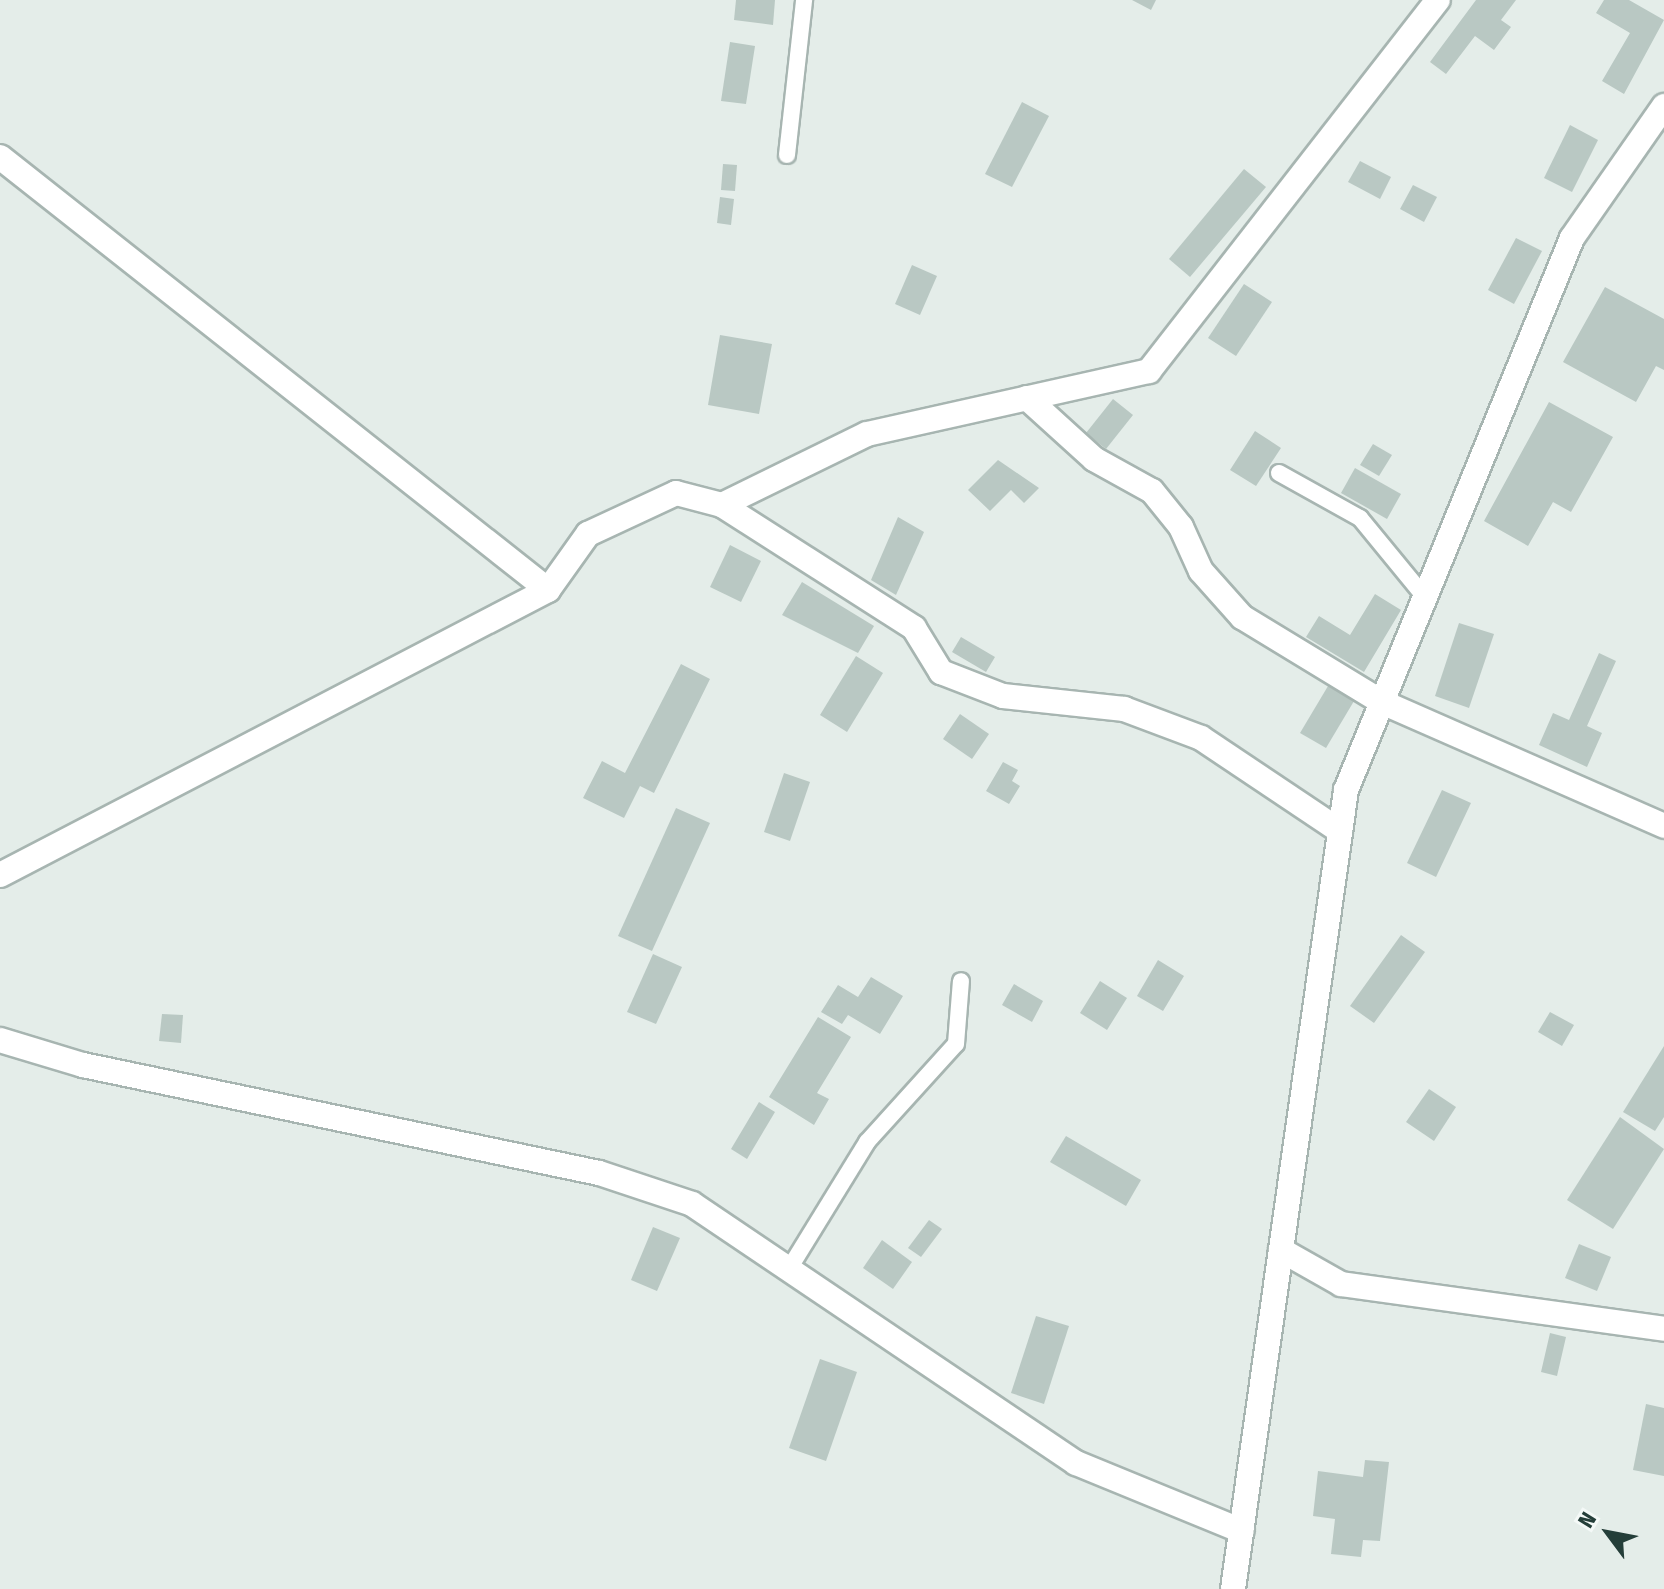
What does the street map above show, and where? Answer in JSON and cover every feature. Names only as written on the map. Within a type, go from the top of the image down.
[{"type":"street","points":[[722,505],[867,434],[1149,371],[1438,0]]},
{"type":"street","points":[[1233,1589],[1346,790],[1572,238],[1664,106]]},
{"type":"street","points":[[0,157],[548,590]]},
{"type":"street","points":[[1027,398],[1094,459],[1152,491],[1181,527],[1201,571],[1242,617],[1382,702],[1664,826]]},
{"type":"street","points":[[0,875],[548,590],[588,534],[676,493],[722,505],[914,628],[941,672],[1003,696],[1124,709],[1201,738],[1340,831]]},
{"type":"street","points":[[0,1040],[83,1065],[599,1173],[692,1204],[1076,1463],[1242,1531]]},
{"type":"street","points":[[1281,1250],[1341,1284],[1664,1329]]},
{"type":"lane","points":[[787,155],[804,0]]},
{"type":"lane","points":[[1279,473],[1360,518],[1425,597]]},
{"type":"lane","points":[[789,1269],[867,1142],[956,1044],[961,981]]},
{"type":"building","points":[[736,0],[775,0],[773,25],[734,20]]},
{"type":"building","points":[[1132,0],[1156,0],[1151,10]]},
{"type":"building","points":[[1476,0],[1516,0],[1501,20],[1511,27],[1494,50],[1475,36],[1446,74],[1430,62]]},
{"type":"building","points":[[1604,0],[1629,0],[1664,20],[1624,94],[1602,81],[1630,33],[1596,13]]},
{"type":"building","points":[[730,42],[755,46],[746,104],[721,101]]},
{"type":"building","points":[[1022,102],[1049,116],[1012,187],[985,174]]},
{"type":"building","points":[[1570,125],[1598,140],[1572,192],[1544,178]]},
{"type":"building","points":[[1360,161],[1391,177],[1380,199],[1348,182]]},
{"type":"building","points":[[723,164],[737,165],[735,191],[721,190]]},
{"type":"building","points":[[1244,169],[1266,187],[1190,277],[1169,259]]},
{"type":"building","points":[[1413,185],[1437,197],[1424,222],[1400,209]]},
{"type":"building","points":[[720,197],[734,199],[731,225],[717,223]]},
{"type":"building","points":[[1516,238],[1542,251],[1514,304],[1488,290]]},
{"type":"building","points":[[912,265],[937,276],[920,315],[895,304]]},
{"type":"building","points":[[1244,284],[1272,302],[1236,356],[1208,338]]},
{"type":"building","points":[[1605,287],[1664,319],[1664,370],[1656,366],[1636,402],[1563,362]]},
{"type":"building","points":[[720,335],[772,344],[759,414],[708,405]]},
{"type":"building","points":[[1113,399],[1133,415],[1106,449],[1086,433]]},
{"type":"building","points":[[1549,402],[1613,437],[1571,512],[1553,502],[1528,546],[1484,521]]},
{"type":"building","points":[[1255,431],[1281,448],[1256,486],[1230,470]]},
{"type":"building","points":[[1373,444],[1392,455],[1379,476],[1360,465]]},
{"type":"building","points":[[998,460],[1039,488],[1024,503],[1011,490],[990,511],[968,490]]},
{"type":"building","points":[[1355,468],[1401,494],[1387,519],[1341,493]]},
{"type":"building","points":[[898,517],[924,532],[896,595],[871,580]]},
{"type":"building","points":[[730,545],[761,561],[741,602],[710,587]]},
{"type":"building","points":[[802,582],[874,626],[858,653],[782,615]]},
{"type":"building","points":[[1375,594],[1401,610],[1364,672],[1306,637],[1319,616],[1350,635]]},
{"type":"building","points":[[1459,623],[1494,634],[1469,708],[1435,696]]},
{"type":"building","points":[[961,637],[995,657],[986,672],[952,652]]},
{"type":"building","points":[[1599,653],[1616,661],[1587,726],[1602,733],[1587,767],[1539,745],[1553,713],[1569,720]]},
{"type":"building","points":[[856,656],[883,673],[847,732],[820,715]]},
{"type":"building","points":[[681,664],[710,679],[654,793],[640,786],[624,818],[583,798],[602,761],[625,773]]},
{"type":"building","points":[[1331,681],[1357,696],[1326,748],[1300,733]]},
{"type":"building","points":[[960,714],[989,734],[972,759],[943,739]]},
{"type":"building","points":[[1003,762],[1018,770],[1012,781],[1020,786],[1009,804],[986,791]]},
{"type":"building","points":[[784,773],[810,782],[790,841],[764,832]]},
{"type":"building","points":[[1442,790],[1471,803],[1436,877],[1407,863]]},
{"type":"building","points":[[676,808],[710,823],[652,951],[618,936]]},
{"type":"building","points":[[1401,935],[1425,952],[1374,1023],[1350,1006]]},
{"type":"building","points":[[653,954],[682,967],[656,1024],[627,1012]]},
{"type":"building","points":[[1158,960],[1184,976],[1163,1011],[1137,996]]},
{"type":"building","points":[[871,977],[903,996],[880,1034],[848,1015],[842,1024],[821,1012],[838,985],[858,997]]},
{"type":"building","points":[[1100,981],[1127,998],[1107,1030],[1080,1013]]},
{"type":"building","points":[[1014,984],[1043,1001],[1032,1022],[1002,1005]]},
{"type":"building","points":[[1550,1012],[1574,1025],[1562,1046],[1538,1032]]},
{"type":"building","points":[[162,1014],[183,1015],[181,1043],[159,1041]]},
{"type":"building","points":[[818,1017],[851,1037],[817,1093],[829,1099],[814,1125],[769,1097]]},
{"type":"building","points":[[1664,1046],[1664,1117],[1655,1131],[1623,1112]]},
{"type":"building","points":[[1429,1089],[1456,1107],[1434,1141],[1406,1122]]},
{"type":"building","points":[[759,1102],[775,1112],[747,1159],[731,1149]]},
{"type":"building","points":[[1620,1117],[1664,1149],[1613,1229],[1567,1200]]},
{"type":"building","points":[[1066,1136],[1141,1180],[1126,1206],[1050,1162]]},
{"type":"building","points":[[929,1220],[942,1229],[921,1257],[908,1248]]},
{"type":"building","points":[[653,1227],[680,1238],[657,1291],[631,1280]]},
{"type":"building","points":[[882,1240],[912,1262],[893,1289],[863,1268]]},
{"type":"building","points":[[1579,1244],[1611,1257],[1597,1291],[1565,1278]]},
{"type":"building","points":[[1036,1316],[1069,1326],[1044,1404],[1011,1393]]},
{"type":"building","points":[[1550,1333],[1566,1337],[1557,1376],[1541,1372]]},
{"type":"building","points":[[820,1359],[857,1372],[826,1461],[789,1448]]},
{"type":"building","points":[[1646,1404],[1664,1408],[1664,1476],[1633,1470]]},
{"type":"building","points":[[1365,1460],[1389,1462],[1380,1541],[1363,1540],[1361,1557],[1331,1554],[1335,1519],[1313,1516],[1318,1471],[1363,1477]]}]
